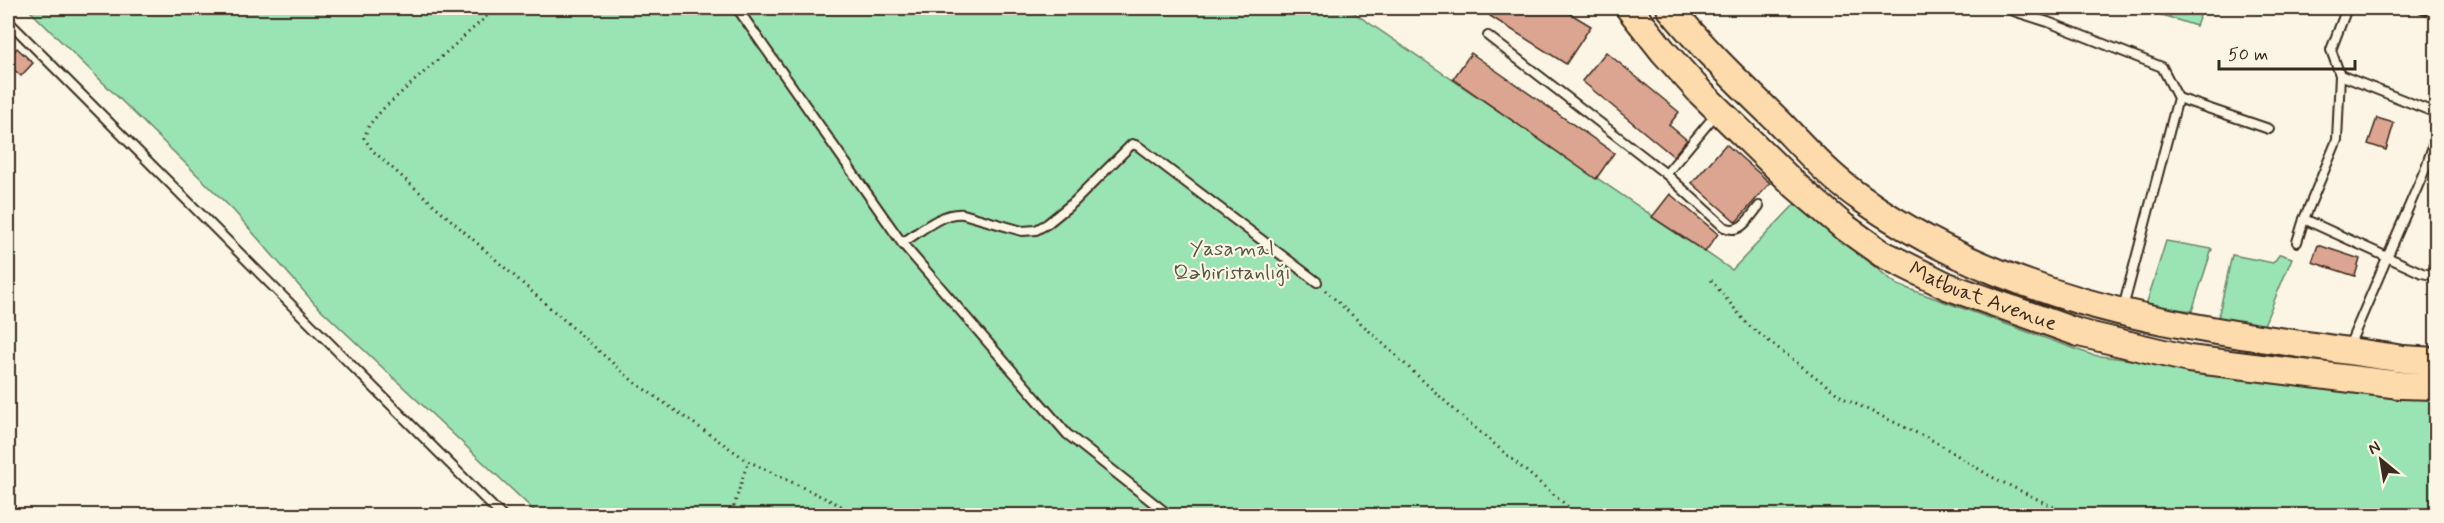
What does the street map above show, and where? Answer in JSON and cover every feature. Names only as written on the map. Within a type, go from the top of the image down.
[{"type":"main road","name":"Matbuat Avenue","points":[[1629,8],[1663,51],[1796,186],[1843,226],[1881,253],[1947,286],[2079,333],[2180,357],[2400,385],[2436,386]]},
{"type":"main road","name":"Matbuat Avenue","points":[[1670,8],[1726,69],[1821,164],[1860,198],[1904,226],[1959,255],[2017,279],[2122,312],[2403,359],[2436,361]]},
{"type":"lane","points":[[737,8],[902,243],[1067,434],[1170,516]]},
{"type":"lane","points":[[2004,8],[2048,22],[2162,67],[2178,98],[2122,312]]},
{"type":"lane","points":[[2297,242],[2304,219],[2337,140],[2340,75],[2331,50],[2347,8]]},
{"type":"lane","points":[[2422,8],[2436,12]]},
{"type":"lane","points":[[8,21],[502,516]]},
{"type":"lane","points":[[1488,36],[1666,174],[1724,227],[1731,231],[1739,229],[1760,206]]},
{"type":"lane","points":[[2340,75],[2436,113]]},
{"type":"lane","points":[[2178,98],[2269,129]]},
{"type":"lane","points":[[1666,174],[1719,110]]},
{"type":"lane","points":[[2347,350],[2426,167],[2436,137]]},
{"type":"lane","points":[[902,243],[954,214],[963,214],[1022,231],[1040,228],[1074,202],[1132,144],[1317,282]]},
{"type":"lane","points":[[2426,167],[2436,170]]},
{"type":"lane","points":[[2304,219],[2422,273],[2436,276]]},
{"type":"path","points":[[496,8],[383,109],[369,125],[364,138],[373,151],[634,382],[748,461],[862,516]]},
{"type":"path","points":[[1711,280],[1748,325],[1843,398],[1936,442],[1990,476],[2072,516]]},
{"type":"path","points":[[1317,282],[1460,415],[1579,516]]},
{"type":"path","points":[[742,516],[734,506],[748,461]]},
{"type":"green space","name":"Yasamal Qəbiristanlığı","points":[[27,8],[1347,8],[1732,270],[1795,204],[1898,285],[2092,355],[2436,398],[2436,515],[539,515],[314,303],[234,211]]},
{"type":"green space","points":[[2140,8],[2203,8],[2196,26]]},
{"type":"green space","points":[[2166,241],[2212,249],[2192,311],[2146,305]]},
{"type":"green space","points":[[2280,254],[2292,258],[2264,325],[2218,318],[2232,255],[2273,263]]},
{"type":"building","points":[[1495,8],[1561,8],[1591,26],[1566,64],[1490,16]]},
{"type":"building","points":[[17,48],[33,63],[21,76],[8,64],[8,58]]},
{"type":"building","points":[[1606,52],[1679,112],[1669,125],[1687,140],[1673,156],[1582,81]]},
{"type":"building","points":[[1471,53],[1614,153],[1596,179],[1453,79]]},
{"type":"building","points":[[2377,118],[2394,123],[2386,150],[2368,144]]},
{"type":"building","points":[[1726,144],[1770,183],[1736,222],[1692,183]]},
{"type":"building","points":[[1670,194],[1718,234],[1705,252],[1652,217]]},
{"type":"building","points":[[2318,245],[2360,259],[2355,276],[2312,262]]}]
